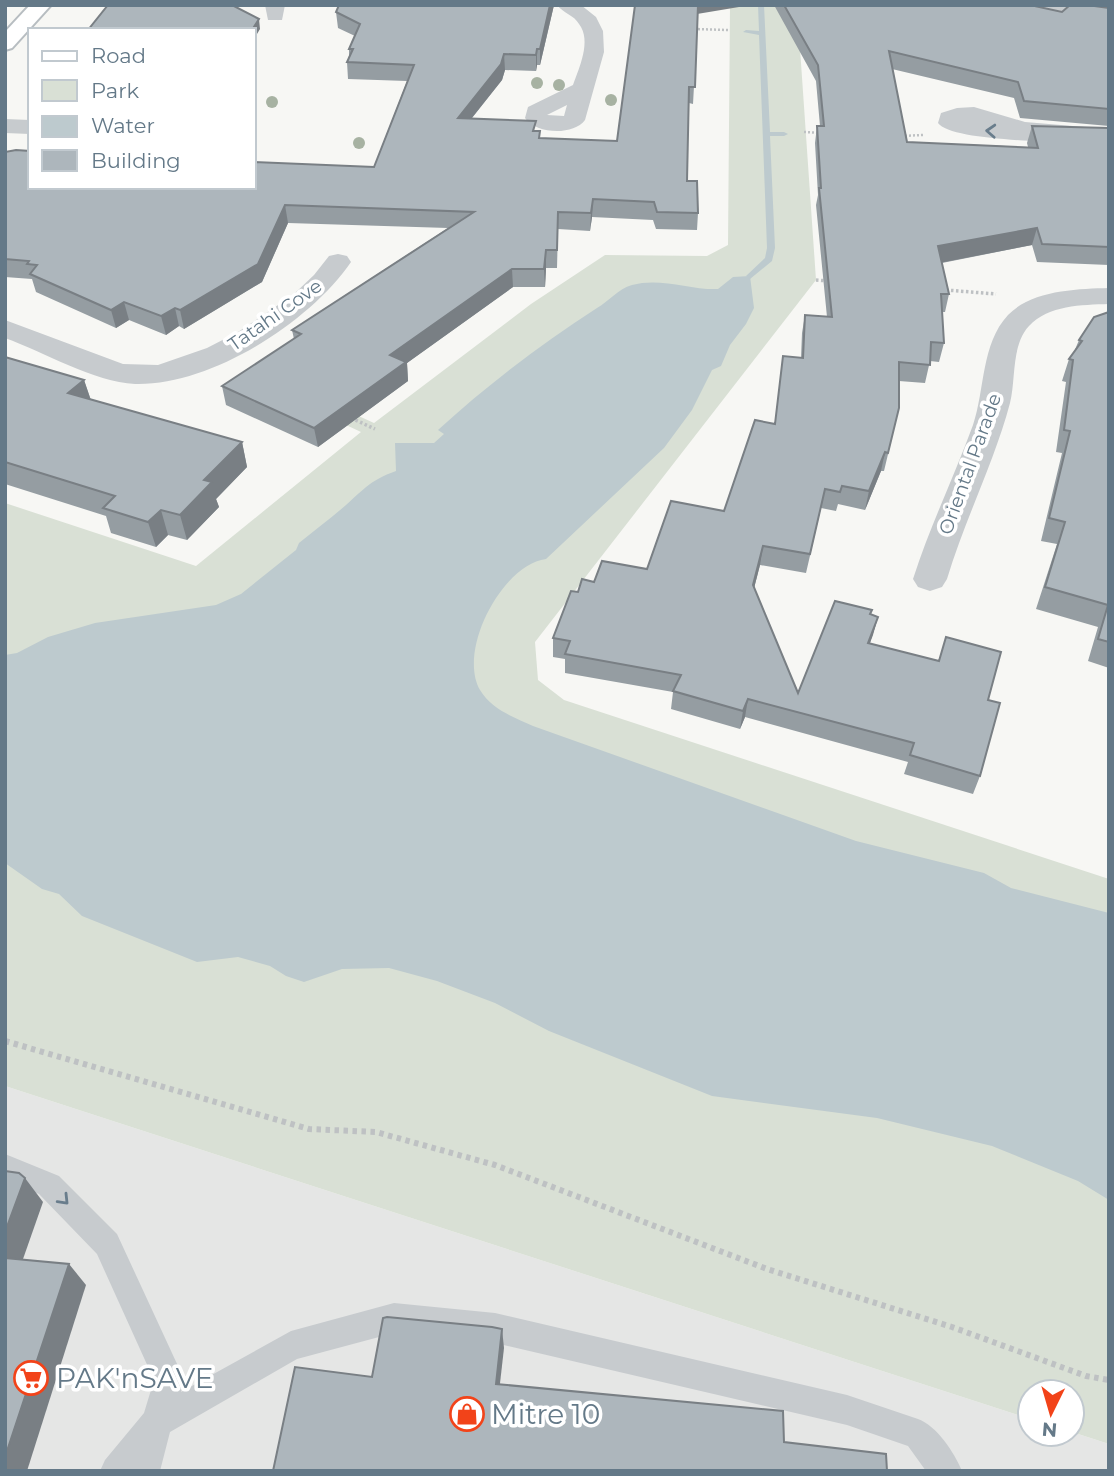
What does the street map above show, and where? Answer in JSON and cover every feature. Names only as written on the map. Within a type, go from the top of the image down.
[{"type":"main road","points":[[5,44],[41,5]]},
{"type":"street","points":[[567,5],[586,16],[593,29],[595,49],[583,89]]},
{"type":"street","points":[[1042,6],[1109,16]]},
{"type":"street","points":[[5,126],[28,127]]},
{"type":"street","points":[[954,126],[971,131],[1109,136]]},
{"type":"street","name":"Tatahi Cove","points":[[5,328],[108,371],[136,376],[156,375],[197,365],[247,339],[329,278],[338,262]]},
{"type":"street","name":"Oriental Parade","points":[[930,579],[941,538],[995,403],[1011,330],[1024,317],[1055,302],[1109,296]]},
{"type":"lane","points":[[5,1167],[49,1185],[107,1244],[169,1380],[144,1471]]},
{"type":"lane","points":[[116,1471],[158,1422],[291,1346],[394,1318],[495,1328],[847,1410],[918,1434],[946,1471]]},
{"type":"path","points":[[686,29],[728,30]]},
{"type":"path","points":[[901,136],[915,137],[954,126]]},
{"type":"path","points":[[804,132],[832,134]]},
{"type":"path","points":[[816,280],[829,281]]},
{"type":"path","points":[[935,290],[1041,298],[1055,302]]},
{"type":"path","points":[[350,417],[375,429]]},
{"type":"path","points":[[5,1041],[309,1129],[376,1132],[495,1165],[767,1269],[1014,1349],[1086,1376],[1109,1380]]},
{"type":"shaded area","points":[[5,1086],[1016,1414],[1016,1448],[1086,1448],[1086,1437],[1109,1444],[1109,1471],[5,1471]]},
{"type":"green space","points":[[730,5],[797,5],[816,280],[535,642],[538,680],[564,700],[1109,879],[1109,1444],[1086,1437],[1086,1378],[1016,1378],[1016,1414],[5,1086],[5,503],[196,566],[361,432],[239,375],[251,367],[374,423],[531,304],[605,255],[707,256],[728,245]]},
{"type":"water","points":[[750,276],[754,308],[746,324],[730,345],[721,366],[712,370],[692,410],[664,448],[546,559],[530,564],[514,576],[500,592],[479,632],[474,673],[480,690],[497,708],[533,726],[856,841],[984,873],[1011,888],[1109,913],[1109,1200],[1078,1181],[992,1146],[877,1118],[712,1096],[549,1031],[495,1003],[437,981],[389,968],[342,969],[304,982],[286,976],[270,966],[238,957],[197,962],[82,916],[59,894],[42,889],[5,863],[5,655],[17,653],[48,637],[95,623],[216,605],[241,594],[296,550],[299,543],[369,485],[396,471],[395,443],[434,443],[444,434],[438,430],[495,381],[622,289],[653,282],[718,289],[733,277]]},
{"type":"building","points":[[108,5],[232,5],[259,19],[253,28],[90,28]]},
{"type":"building","points":[[339,5],[550,5],[540,49],[537,49],[536,55],[504,54],[501,64],[458,118],[536,121],[533,131],[540,131],[539,138],[617,141],[635,5],[698,5],[695,87],[689,87],[687,181],[697,181],[698,213],[657,212],[654,202],[593,199],[591,213],[558,212],[557,250],[546,250],[544,269],[512,269],[390,355],[406,362],[314,428],[222,386],[301,334],[292,330],[474,212],[285,205],[258,264],[180,310],[175,308],[161,316],[124,302],[111,310],[30,274],[37,265],[27,264],[29,261],[5,259],[5,152],[28,151],[28,189],[256,189],[256,162],[374,167],[414,65],[347,62],[353,49],[349,49],[360,24],[336,12]]},
{"type":"building","points":[[784,5],[1030,5],[1062,12],[1070,5],[1109,8],[1109,109],[1024,101],[1018,82],[889,51],[907,142],[1038,148],[1032,126],[1109,128],[1109,247],[1042,244],[1037,228],[938,246],[949,294],[941,294],[944,343],[931,342],[930,365],[899,362],[899,408],[888,453],[885,452],[869,491],[842,486],[840,492],[825,489],[810,554],[763,546],[753,585],[798,693],[835,601],[872,610],[870,614],[878,617],[868,643],[939,661],[946,637],[1001,652],[988,700],[1000,703],[980,776],[910,755],[914,743],[748,699],[743,711],[673,691],[681,675],[565,654],[570,641],[553,638],[571,591],[578,592],[582,579],[594,582],[602,561],[647,569],[671,501],[724,511],[755,420],[775,424],[783,356],[803,358],[805,315],[832,317],[819,188],[817,126],[824,126],[818,65]]},
{"type":"building","points":[[1109,312],[1109,642],[1098,639],[1108,605],[1045,587],[1065,522],[1049,518],[1070,431],[1064,430],[1073,360],[1069,359],[1094,317]]},
{"type":"building","points":[[5,357],[84,380],[68,393],[242,442],[204,480],[212,482],[180,515],[161,510],[148,522],[103,508],[115,496],[5,462]]},
{"type":"building","points":[[5,1171],[19,1173],[25,1178],[5,1232]]},
{"type":"building","points":[[5,1258],[69,1264],[5,1457]]},
{"type":"building","name":"Mitre 10","points":[[383,1318],[502,1329],[496,1384],[783,1411],[784,1442],[886,1454],[887,1471],[273,1471],[295,1367],[372,1377]]},
{"type":"waterway","points":[[761,5],[766,134]]},
{"type":"waterway","points":[[746,32],[762,33]]},
{"type":"waterway","points":[[750,276],[769,259],[771,248],[766,134]]},
{"type":"waterway","points":[[766,134],[784,134]]},
{"type":"place","name":"PAK'nSAVE","points":[[31,1378]]},
{"type":"place","name":"Mitre 10","points":[[467,1414]]}]
